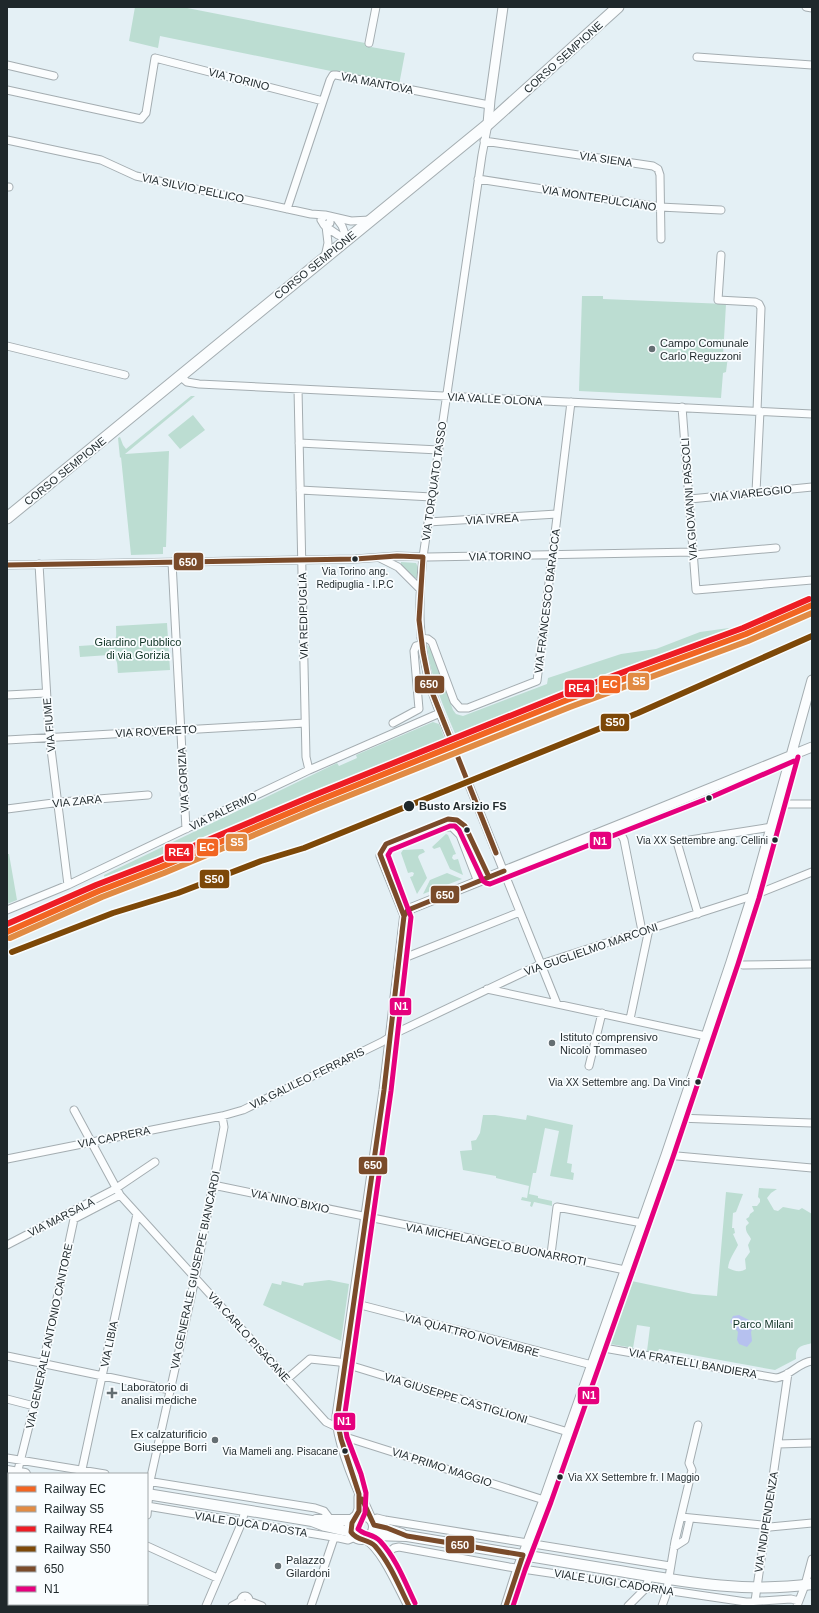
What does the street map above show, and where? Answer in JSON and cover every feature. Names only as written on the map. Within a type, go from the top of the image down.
[{"type":"main road","name":"CORSO SEMPIONE","points":[[7,518],[488,124],[618,7]]},
{"type":"main road","name":"VIALE DUCA D'AOSTA","points":[[148,1494],[312,1521],[353,1534]]},
{"type":"main road","points":[[407,1536],[372,1521],[363,1515],[355,1519],[350,1526],[353,1534],[360,1539],[368,1537],[407,1536],[523,1555]]},
{"type":"main road","name":"VIALE DUCA D'AOSTA","points":[[312,1521],[355,1519]]},
{"type":"main road","points":[[368,1537],[372,1521]]},
{"type":"main road","name":"VIALE LUIGI CADORNA","points":[[523,1555],[668,1579],[731,1587],[757,1588],[808,1585]]},
{"type":"street","points":[[369,43],[376,7]]},
{"type":"street","points":[[488,124],[489,105],[503,7]]},
{"type":"street","points":[[806,7],[812,8]]},
{"type":"street","points":[[697,57],[812,66]]},
{"type":"street","name":"VIA TORINO","points":[[7,90],[141,119],[146,113],[155,58],[323,100]]},
{"type":"street","points":[[7,65],[54,76]]},
{"type":"street","name":"VIA MANTOVA","points":[[287,209],[323,100],[333,75],[489,105]]},
{"type":"street","name":"VIA TORQUATO TASSO","points":[[451,740],[430,687],[421,641],[419,614],[420,589],[438,450],[478,179],[488,124]]},
{"type":"street","name":"VIA SILVIO PELLICO","points":[[7,140],[101,160],[136,176],[311,214],[327,220],[370,220]]},
{"type":"street","name":"VIA SIENA","points":[[484,141],[653,166],[658,169],[660,175],[662,239]]},
{"type":"street","name":"VIA MONTEPULCIANO","points":[[478,179],[660,207],[721,210]]},
{"type":"street","points":[[325,257],[328,243],[327,220],[342,226],[347,239]]},
{"type":"street","name":"VIA SILVIO PELLICO","points":[[327,220],[347,239]]},
{"type":"street","points":[[721,255],[718,300],[755,302],[759,304],[761,308],[756,492]]},
{"type":"street","points":[[7,346],[125,375]]},
{"type":"street","name":"VIA VALLE OLONA","points":[[180,376],[185,381],[195,384],[812,414]]},
{"type":"street","name":"VIA REDIPUGLIA","points":[[298,389],[305,723],[306,757],[309,770]]},
{"type":"street","name":"VIA FRANCESCO BARACCA","points":[[421,641],[426,638],[431,640],[455,703],[460,708],[468,708],[537,681],[571,402]]},
{"type":"street","name":"VIA GIOVANNI PASCOLI","points":[[682,407],[696,590],[812,580]]},
{"type":"street","points":[[299,443],[438,450]]},
{"type":"street","name":"VIA VIAREGGIO","points":[[690,499],[812,486]]},
{"type":"street","points":[[300,490],[432,497]]},
{"type":"street","name":"VIA IVREA","points":[[428,522],[557,514]]},
{"type":"street","name":"VIA TORINO","points":[[7,565],[302,560],[401,556],[694,554],[776,548]]},
{"type":"street","name":"VIA TORINO","points":[[379,558],[398,567],[420,589]]},
{"type":"street","name":"VIA GORIZIA","points":[[172,562],[186,829]]},
{"type":"street","name":"VIA FIUME","points":[[39,564],[46,693],[57,802],[68,885]]},
{"type":"street","points":[[393,723],[419,709],[414,651],[416,646],[421,641]]},
{"type":"street","points":[[506,1606],[518,1568],[544,1500],[626,1270],[731,962],[772,827],[812,680]]},
{"type":"street","points":[[7,695],[46,693]]},
{"type":"street","name":"VIA PALERMO","points":[[7,910],[68,885],[309,770],[440,713]]},
{"type":"street","name":"VIA ROVERETO","points":[[7,740],[305,723]]},
{"type":"street","points":[[670,1566],[528,1544],[377,1518],[372,1521],[358,1492],[338,1431],[337,1411],[367,1217],[391,1036],[404,916],[408,910],[812,747]]},
{"type":"street","points":[[467,780],[557,1004]]},
{"type":"street","name":"VIA ZARA","points":[[7,809],[57,802],[148,794]]},
{"type":"street","points":[[778,804],[812,804]]},
{"type":"street","points":[[404,916],[380,856],[388,849],[442,827],[452,827],[460,835],[478,882]]},
{"type":"street","points":[[698,914],[677,842],[772,827]]},
{"type":"street","points":[[612,828],[623,838],[645,930],[630,1019]]},
{"type":"street","name":"VIA GUGLIELMO MARCONI","points":[[391,1036],[541,964],[752,896],[812,872]]},
{"type":"street","points":[[399,960],[520,912]]},
{"type":"street","points":[[731,962],[743,965],[812,964]]},
{"type":"street","points":[[502,992],[503,985],[510,978]]},
{"type":"street","points":[[487,989],[706,1036]]},
{"type":"street","points":[[590,1066],[602,1013]]},
{"type":"street","name":"VIA GALILEO FERRARIS","points":[[222,1116],[250,1106],[382,1042],[391,1036]]},
{"type":"street","name":"VIA CARLO PISACANE","points":[[74,1110],[115,1189],[287,1380],[326,1422],[338,1431]]},
{"type":"street","name":"VIA CAPRERA","points":[[7,1159],[222,1116]]},
{"type":"street","name":"VIA GENERALE GIUSEPPE BIANCARDI","points":[[148,1481],[195,1278],[224,1127],[222,1116]]},
{"type":"street","points":[[678,1118],[810,1123]]},
{"type":"street","points":[[666,1155],[812,1168]]},
{"type":"street","points":[[115,1189],[155,1162]]},
{"type":"street","name":"VIA NINO BIXIO","points":[[213,1185],[367,1217]]},
{"type":"street","name":"VIA MARSALA","points":[[72,1216],[115,1189]]},
{"type":"street","name":"VIA MARSALA","points":[[7,1245],[120,1195]]},
{"type":"street","points":[[551,1254],[557,1207],[642,1223]]},
{"type":"street","name":"VIA LIBIA","points":[[82,1472],[136,1214]]},
{"type":"street","name":"VIA GENERALE ANTONIO CANTORE","points":[[20,1473],[72,1216]]},
{"type":"street","name":"VIA MICHELANGELO BUONARROTI","points":[[367,1217],[626,1270]]},
{"type":"street","name":"VIA QUATTRO NOVEMBRE","points":[[353,1303],[592,1365]]},
{"type":"street","name":"VIA FRATELLI BANDIERA","points":[[598,1347],[776,1378],[788,1374]]},
{"type":"street","points":[[7,1356],[170,1390]]},
{"type":"street","name":"VIA GIUSEPPE CASTIGLIONI","points":[[287,1380],[310,1359],[345,1364],[568,1432]]},
{"type":"street","points":[[788,1374],[807,1362],[812,1361]]},
{"type":"street","name":"VIA INDIPENDENZA","points":[[755,1601],[788,1374]]},
{"type":"street","points":[[7,1399],[34,1406]]},
{"type":"street","points":[[662,1606],[680,1517],[683,1513],[692,1470],[689,1463],[698,1425]]},
{"type":"street","name":"VIA PRIMO MAGGIO","points":[[338,1431],[544,1500]]},
{"type":"street","points":[[778,1444],[812,1443]]},
{"type":"street","points":[[7,1458],[94,1473]]},
{"type":"street","points":[[148,1481],[315,1508],[324,1512],[330,1519]]},
{"type":"street","points":[[355,1519],[360,1505],[358,1492]]},
{"type":"street","name":"VIALE DUCA D'AOSTA","points":[[148,1506],[348,1540],[353,1534]]},
{"type":"street","points":[[206,1606],[242,1522],[245,1510]]},
{"type":"street","points":[[680,1517],[770,1527],[812,1523]]},
{"type":"street","points":[[674,1547],[685,1540],[690,1518]]},
{"type":"street","points":[[368,1537],[382,1557],[409,1606]]},
{"type":"street","points":[[311,1606],[334,1538]]},
{"type":"street","points":[[148,1546],[217,1578]]},
{"type":"street","points":[[382,1557],[394,1548],[399,1547],[518,1568]]},
{"type":"street","points":[[798,1604],[808,1585],[812,1559]]},
{"type":"street","name":"VIALE LUIGI CADORNA","points":[[518,1568],[746,1602],[791,1599],[798,1604]]},
{"type":"street","points":[[628,1606],[646,1588],[649,1576]]},
{"type":"street","points":[[710,1597],[712,1585]]},
{"type":"street","points":[[232,1606],[241,1601],[246,1604],[249,1601],[262,1606]]},
{"type":"green space","points":[[135,7],[182,7],[365,43],[371,47],[405,53],[399,85],[160,36],[158,48],[129,41]]},
{"type":"green space","name":"Campo Comunale Carlo Reguzzoni","points":[[582,296],[603,296],[603,299],[726,304],[723,356],[728,356],[726,372],[723,373],[721,398],[579,391]]},
{"type":"green space","points":[[191,396],[195,396],[125,454],[169,451],[166,547],[163,547],[163,554],[131,555],[118,438],[120,437],[126,449]]},
{"type":"green space","points":[[193,415],[205,430],[180,449],[168,435]]},
{"type":"green space","points":[[401,562],[416,563],[418,567],[417,578],[413,578],[401,565]]},
{"type":"green space","name":"Giardino Pubblico di via Gorizia","points":[[167,623],[170,670],[118,673],[117,662],[112,656],[80,657],[79,646],[113,643],[116,637],[116,626]]},
{"type":"green space","points":[[736,627],[467,731],[462,736],[457,738],[434,681],[427,645],[431,649],[453,710],[456,714],[463,716],[547,684],[548,678],[621,654],[656,649],[700,632]]},
{"type":"green space","points":[[433,722],[439,724],[446,742],[439,745],[436,744],[314,792],[106,882],[104,875],[337,763],[339,766],[357,758],[356,755]]},
{"type":"green space","points":[[446,834],[448,835],[456,854],[453,855],[452,858],[454,860],[458,859],[463,875],[450,869],[440,847],[434,849],[432,847]]},
{"type":"green space","points":[[423,849],[425,852],[418,857],[427,878],[417,894],[410,877],[413,876],[414,873],[408,873],[401,853],[403,850]]},
{"type":"green space","points":[[7,854],[9,854],[17,900],[7,904]]},
{"type":"green space","points":[[447,873],[462,879],[423,894],[430,880]]},
{"type":"green space","points":[[483,1115],[495,1115],[526,1120],[527,1115],[573,1125],[567,1163],[572,1164],[571,1172],[574,1173],[573,1180],[550,1176],[559,1131],[545,1128],[536,1173],[533,1173],[529,1194],[538,1196],[538,1198],[552,1201],[552,1206],[534,1202],[532,1207],[530,1206],[531,1202],[521,1200],[522,1197],[527,1198],[529,1186],[496,1178],[496,1176],[463,1170],[460,1151],[472,1150],[471,1141],[476,1140],[480,1133]]},
{"type":"green space","name":"Parco Milani","points":[[759,1188],[777,1189],[767,1198],[774,1210],[778,1211],[783,1207],[799,1210],[802,1208],[812,1214],[812,1343],[800,1347],[796,1354],[796,1359],[775,1370],[659,1349],[657,1353],[647,1351],[650,1327],[637,1325],[633,1348],[605,1343],[627,1280],[693,1294],[717,1296],[726,1192],[743,1194],[736,1212],[733,1213],[732,1228],[734,1228],[735,1233],[733,1234],[738,1245],[728,1268],[737,1271],[746,1269],[745,1259],[750,1252],[748,1245],[751,1239],[746,1230],[746,1226],[749,1223],[746,1219],[754,1211],[752,1206],[757,1206],[760,1202],[758,1197]]},
{"type":"green space","points":[[329,1280],[349,1284],[341,1341],[263,1305],[272,1283],[281,1285],[282,1281],[303,1286],[304,1283]]},
{"type":"water","points":[[739,1315],[751,1321],[754,1325],[751,1332],[752,1341],[747,1347],[739,1344],[737,1340],[738,1332],[730,1322],[733,1316]]},
{"type":"tunnel","points":[[451,740],[467,780]]},
{"type":"rail line","name":"RE4","points":[[7,924],[96,885],[158,861],[312,796],[564,694],[743,628],[809,599]]},
{"type":"rail line","name":"EC","points":[[7,932],[99,891],[161,867],[315,802],[567,700],[746,634],[812,605]]},
{"type":"rail line","name":"S5","points":[[10,938],[102,897],[164,873],[318,808],[570,707],[748,641],[812,613]]},
{"type":"rail line","name":"S50","points":[[12,952],[113,913],[178,893],[261,861],[304,848],[638,713],[812,636]]},
{"type":"transit line","name":"650","points":[[7,565],[355,559],[397,556],[423,557],[419,620],[423,652],[430,687],[496,853]]},
{"type":"transit line","name":"N1","points":[[513,1606],[673,1157],[738,964],[759,898],[798,757]]},
{"type":"transit line","name":"N1","points":[[415,1603],[400,1570],[386,1548],[380,1541],[358,1529],[365,1513],[366,1493],[361,1474],[347,1437],[344,1420],[391,1091],[411,917],[388,855],[391,850],[450,826],[455,826],[459,830],[483,881],[490,884],[709,798],[794,761]]},
{"type":"transit line","name":"650","points":[[409,1606],[394,1575],[375,1546],[356,1537],[351,1532],[352,1523],[359,1511],[359,1494],[341,1439],[337,1420],[384,1090],[404,916],[380,854],[386,844],[448,819],[457,820],[465,826],[489,877]]},
{"type":"transit line","name":"650","points":[[402,932],[404,916],[408,910],[504,871]]},
{"type":"transit line","name":"650","points":[[362,1499],[374,1525],[387,1528],[407,1536],[523,1555],[506,1606]]},
{"type":"place","name":"Campo Comunale Carlo Reguzzoni","points":[[652,349]]},
{"type":"place","name":"Via Torino ang. Redipuglia - I.P.C","points":[[355,559]]},
{"type":"place","name":"Busto Arsizio FS","points":[[409,806]]},
{"type":"place","name":"Via XX Settembre ang. Cellini","points":[[775,840]]},
{"type":"place","name":"Istituto comprensivo Nicolò Tommaseo","points":[[552,1043]]},
{"type":"place","name":"Via XX Settembre ang. Da Vinci","points":[[698,1082]]},
{"type":"place","name":"Laboratorio di analisi mediche","points":[[112,1393]]},
{"type":"place","name":"Ex calzaturificio Giuseppe Borri","points":[[215,1440]]},
{"type":"place","name":"Via Mameli ang. Pisacane","points":[[345,1451]]},
{"type":"place","name":"Via XX Settembre fr. I Maggio","points":[[560,1477]]},
{"type":"place","name":"Palazzo Gilardoni","points":[[278,1566]]}]
